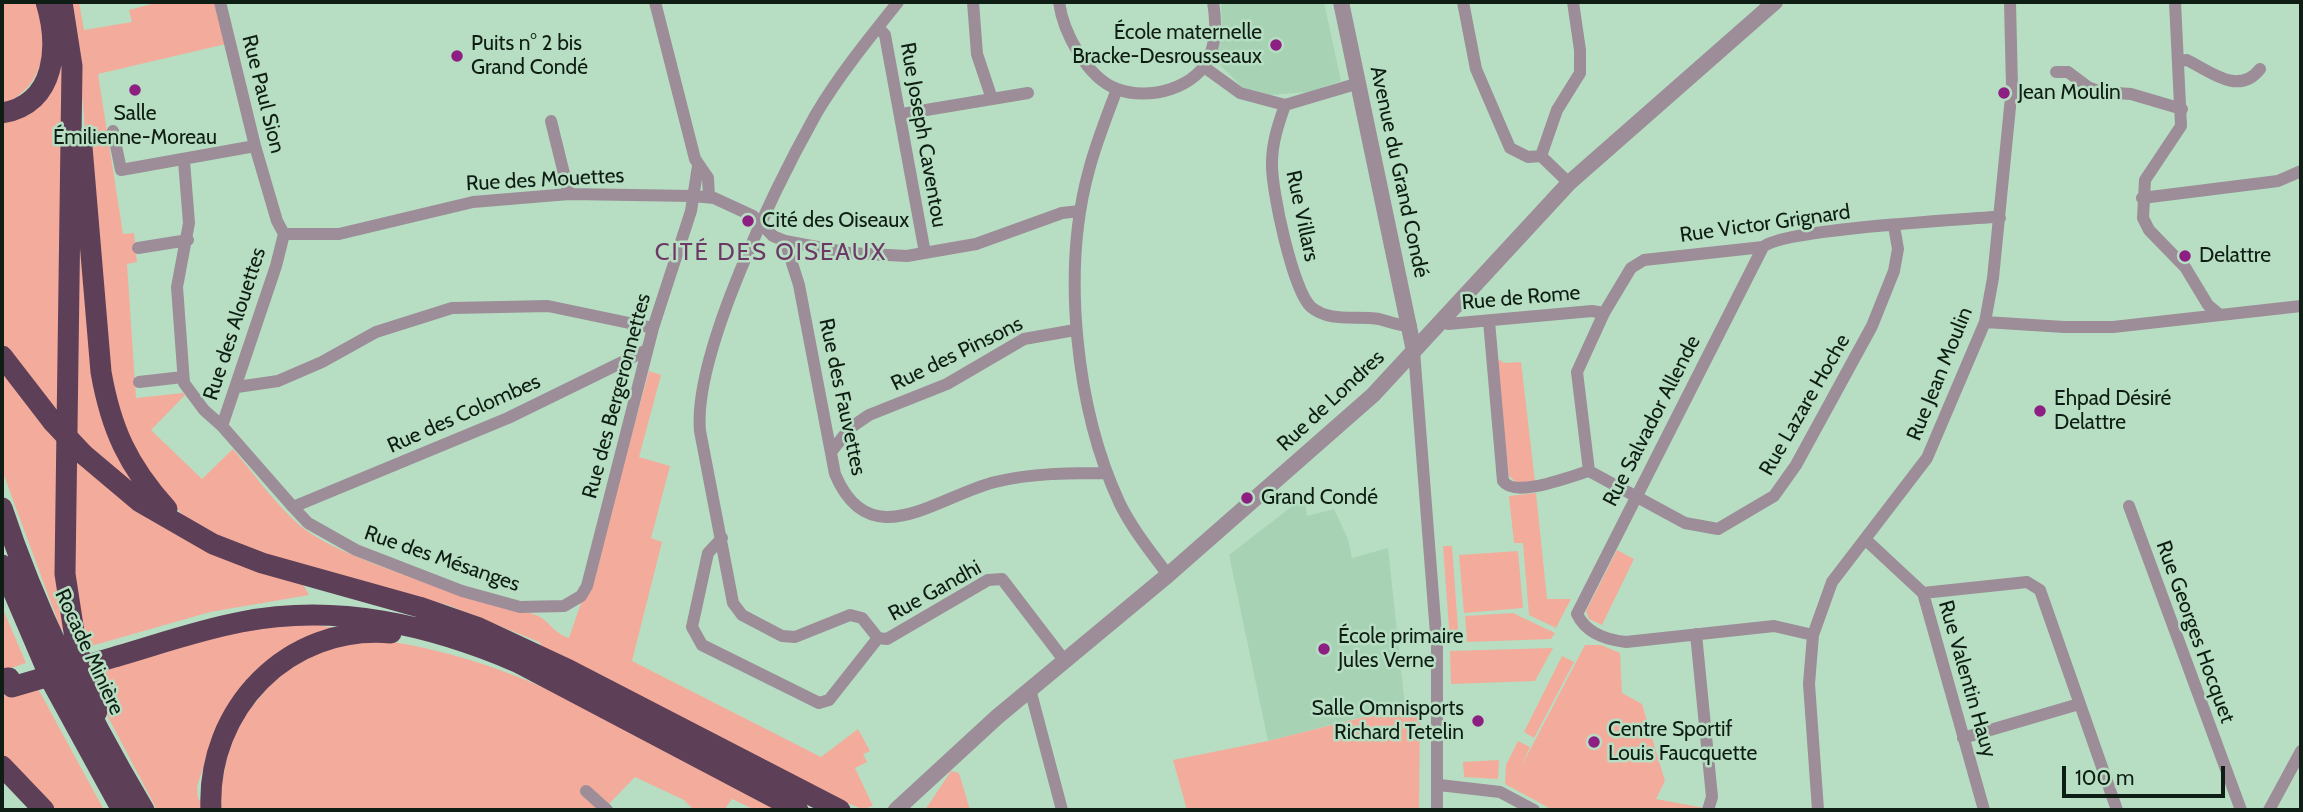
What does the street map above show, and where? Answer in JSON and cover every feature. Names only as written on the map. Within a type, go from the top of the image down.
[{"type":"highway","points":[[2,113],[28,103],[45,84],[52,67],[53,36],[46,2]]},
{"type":"highway","points":[[62,2],[72,66],[65,575],[76,645],[97,711],[93,719]]},
{"type":"highway","points":[[72,66],[77,77],[101,372],[107,405],[128,459],[145,486],[185,529]]},
{"type":"highway","points":[[2,356],[53,422],[83,454],[127,493],[185,529],[262,563],[419,607],[505,639],[798,810]]},
{"type":"highway","name":"Rocade Minière","points":[[2,508],[50,633],[93,719],[144,810]]},
{"type":"highway","points":[[2,565],[58,694],[121,810]]},
{"type":"highway","points":[[6,684],[267,606],[342,602],[419,607]]},
{"type":"highway","points":[[116,651],[242,622],[309,615],[377,619],[470,642],[592,691],[840,810]]},
{"type":"highway","points":[[211,810],[213,765],[228,721],[252,688],[290,656],[311,645],[359,632],[470,642]]},
{"type":"highway","points":[[2,766],[44,810]]},
{"type":"street","name":"Rue Paul Sion","points":[[220,2],[255,146],[270,195]]},
{"type":"street","points":[[655,2],[698,166],[708,178],[709,197]]},
{"type":"street","name":"Rue Gandhi","points":[[898,2],[818,112],[762,226],[723,317],[712,351],[699,400],[700,431],[733,603],[741,615],[782,636],[795,637],[850,615],[857,616],[878,638],[887,639],[994,578],[1007,583],[1064,660]]},
{"type":"street","points":[[973,2],[977,54],[992,99]]},
{"type":"street","points":[[1059,2],[1063,21],[1077,48],[1097,76],[1117,89],[1132,93],[1160,93],[1182,84],[1204,67],[1213,41],[1213,2]]},
{"type":"street","name":"Avenue du Grand Condé","points":[[1341,2],[1411,326],[1413,351]]},
{"type":"street","points":[[1463,2],[1476,68],[1510,148],[1528,157],[1541,156],[1569,183]]},
{"type":"street","points":[[1541,156],[1552,121],[1580,72],[1580,50],[1573,2]]},
{"type":"street","name":"Rue de Londres","points":[[896,810],[1030,688],[1168,575],[1373,395],[1569,183],[1775,2]]},
{"type":"street","name":"Rue Jean Moulin","points":[[1818,810],[1809,684],[1813,635],[1832,582],[1927,458],[1985,322],[2000,218],[2012,87],[2010,2]]},
{"type":"street","points":[[2175,2],[2182,108],[2179,133],[2145,180],[2142,198],[2145,224],[2185,267],[2208,305],[2220,315]]},
{"type":"street","name":"Rue Joseph Caventou","points":[[878,27],[885,35],[902,114],[925,253]]},
{"type":"street","points":[[2178,61],[2187,60],[2235,83],[2252,79],[2260,69]]},
{"type":"street","points":[[1204,67],[1240,93],[1284,106],[1359,83]]},
{"type":"street","points":[[2056,72],[2068,72],[2088,87],[2101,92],[2131,94],[2182,108]]},
{"type":"street","points":[[1117,89],[1088,171],[1080,211],[1075,330],[1088,403],[1107,473],[1136,532],[1168,575]]},
{"type":"street","points":[[902,114],[1028,93]]},
{"type":"street","name":"Rue Villars","points":[[1284,106],[1273,144],[1272,168],[1295,278],[1307,303],[1329,316],[1362,317],[1411,326]]},
{"type":"street","points":[[551,121],[569,194]]},
{"type":"street","points":[[113,131],[121,170],[184,161],[255,146]]},
{"type":"street","points":[[139,382],[183,377],[177,287],[188,240],[184,161]]},
{"type":"street","name":"Rue des Bergeronnettes","points":[[573,603],[587,586],[643,376],[647,350],[693,195],[698,166]]},
{"type":"street","points":[[2142,198],[2278,181],[2301,171]]},
{"type":"street","name":"Rue des Mouettes","points":[[284,234],[339,234],[438,213],[455,204],[569,194],[693,195],[709,197],[753,216],[762,226],[785,241]]},
{"type":"street","name":"Rue des Alouettes","points":[[222,426],[237,387],[284,234],[270,195]]},
{"type":"street","points":[[785,241],[883,256],[925,253],[976,244],[1062,213],[1080,211]]},
{"type":"street","name":"Rue Victor Grignard","points":[[1589,471],[1577,372],[1604,313],[1631,268],[1644,260],[1763,247],[1768,242],[1806,233],[2000,218]]},
{"type":"street","name":"Rue Lazare Hoche","points":[[1589,471],[1636,494],[1685,523],[1718,529],[1774,496],[1796,465],[1872,326],[1894,271],[1898,249],[1894,226]]},
{"type":"street","points":[[138,248],[188,240]]},
{"type":"street","name":"Rue des Fauvettes","points":[[785,241],[799,285],[835,474],[849,501],[871,516],[883,518],[909,515],[971,489],[1019,477],[1107,473]]},
{"type":"street","name":"Rue Salvador Allende","points":[[1696,635],[1626,642],[1609,640],[1582,625],[1577,614],[1763,247]]},
{"type":"street","points":[[237,387],[278,381],[322,362],[376,332],[452,308],[548,306],[653,328]]},
{"type":"street","points":[[1985,322],[2113,327],[2301,306]]},
{"type":"street","name":"Rue de Rome","points":[[1442,320],[1448,324],[1592,311],[1604,313]]},
{"type":"street","points":[[1489,321],[1503,481],[1512,488],[1534,486],[1589,471]]},
{"type":"street","name":"Rue des Pinsons","points":[[831,452],[850,428],[869,415],[947,384],[1024,339],[1075,330]]},
{"type":"street","name":"Rue des Colombes","points":[[293,507],[509,418],[647,350]]},
{"type":"street","points":[[1413,351],[1437,647],[1437,810]]},
{"type":"street","name":"Rue des Mésanges","points":[[183,377],[184,383],[204,410],[222,426],[308,523],[356,550],[462,591],[534,609],[573,603]]},
{"type":"street","name":"Rue Georges Hocquet","points":[[2129,506],[2241,810]]},
{"type":"street","points":[[722,538],[708,553],[692,626],[702,645],[819,703],[829,700],[878,638]]},
{"type":"street","name":"Rue Valentin Hauy","points":[[1865,539],[1923,593],[1984,810]]},
{"type":"street","points":[[1923,593],[2027,582],[2040,590],[2117,810]]},
{"type":"street","points":[[1708,810],[1712,797],[1696,635],[1774,626],[1813,635]]},
{"type":"street","points":[[1030,688],[1062,810]]},
{"type":"street","points":[[1964,738],[2079,704]]},
{"type":"street","points":[[2273,807],[2301,751]]},
{"type":"street","points":[[1439,785],[1500,792],[1534,810]]},
{"type":"street","points":[[586,791],[607,810]]},
{"type":"shaded area","points":[[2,2],[40,2],[45,32],[41,62],[35,76],[27,88],[2,104]]},
{"type":"shaded area","points":[[68,2],[79,2],[84,30],[132,22],[129,10],[159,2],[215,2],[226,44],[98,74],[123,234],[134,233],[137,262],[127,264],[136,398],[183,393],[185,395],[151,430],[202,479],[233,449],[296,522],[314,536],[339,549],[402,574],[531,613],[544,619],[556,631],[569,638],[581,603],[589,592],[649,371],[661,375],[639,457],[670,466],[651,538],[662,542],[632,661],[821,757],[858,729],[870,751],[863,754],[867,762],[855,768],[873,806],[862,809],[845,802],[544,648],[539,642],[448,605],[306,571],[212,536],[183,515],[151,482],[116,410],[101,315],[78,48]]},
{"type":"shaded area","name":"École maternelle Bracke-Desrousseaux","points":[[1221,2],[1324,2],[1341,81],[1309,92],[1269,95],[1242,87],[1220,65],[1217,52],[1222,24]]},
{"type":"shaded area","points":[[62,32],[61,418],[25,379],[2,341],[2,117],[25,110]]},
{"type":"shaded area","points":[[75,179],[93,321],[138,491],[72,431]]},
{"type":"shaded area","points":[[1500,360],[1504,363],[1521,362],[1535,482],[1518,484],[1509,476],[1496,363]]},
{"type":"shaded area","points":[[2,362],[60,436],[68,628],[61,630],[2,470]]},
{"type":"shaded area","points":[[72,448],[94,471],[304,586],[309,595],[210,612],[84,648],[74,596]]},
{"type":"shaded area","points":[[1536,493],[1547,599],[1571,599],[1556,628],[1529,615],[1523,543],[1514,543],[1509,496]]},
{"type":"shaded area","name":"École primaire Jules Verne","points":[[1304,497],[1307,516],[1334,509],[1348,539],[1352,558],[1388,548],[1405,706],[1268,741],[1229,555]]},
{"type":"shaded area","points":[[1443,546],[1452,546],[1459,642],[1450,642]]},
{"type":"shaded area","points":[[1617,550],[1634,559],[1602,625],[1589,619],[1586,611]]},
{"type":"shaded area","points":[[1518,551],[1523,608],[1464,613],[1459,555]]},
{"type":"shaded area","points":[[2,607],[26,663],[2,671]]},
{"type":"shaded area","points":[[1513,613],[1555,633],[1551,639],[1467,642],[1465,616]]},
{"type":"shaded area","points":[[318,625],[339,629],[319,637],[211,743],[197,787],[198,798],[206,810],[157,810],[107,715],[89,669],[241,626]]},
{"type":"shaded area","points":[[386,641],[439,651],[542,686],[642,734],[787,810],[755,810],[732,799],[724,810],[694,810],[684,800],[635,777],[603,810],[217,810],[232,730],[287,665],[339,643]]},
{"type":"shaded area","name":"Centre Sportif Louis Faucquette","points":[[1585,645],[1601,645],[1620,653],[1622,693],[1642,704],[1665,781],[1656,799],[1704,808],[1702,810],[1553,810],[1505,784],[1506,765],[1518,741],[1530,747],[1521,767]]},
{"type":"shaded area","points":[[1553,648],[1535,681],[1451,684],[1450,651]]},
{"type":"shaded area","points":[[1562,656],[1574,662],[1534,738],[1524,732]]},
{"type":"shaded area","points":[[36,685],[104,810],[49,810],[2,760],[2,695]]},
{"type":"shaded area","points":[[1420,703],[1419,810],[1187,810],[1173,760],[1268,741]]},
{"type":"shaded area","points":[[1499,760],[1498,779],[1464,777],[1463,762]]},
{"type":"shaded area","points":[[951,771],[959,773],[970,810],[925,810]]},
{"type":"place","name":"École maternelle Bracke-Desrousseaux","points":[[1276,45]]},
{"type":"place","name":"Puits n° 2 bis Grand Condé","points":[[457,56]]},
{"type":"place","name":"Salle Émilienne-Moreau","points":[[135,90]]},
{"type":"place","name":"Jean Moulin","points":[[2004,93]]},
{"type":"place","name":"Cité des Oiseaux","points":[[748,221]]},
{"type":"place","name":"Delattre","points":[[2185,256]]},
{"type":"place","name":"Ehpad Désiré Delattre","points":[[2040,411]]},
{"type":"place","name":"Grand Condé","points":[[1247,498]]},
{"type":"place","name":"École primaire Jules Verne","points":[[1324,649]]},
{"type":"place","name":"Salle Omnisports Richard Tetelin","points":[[1478,721]]},
{"type":"place","name":"Centre Sportif Louis Faucquette","points":[[1594,742]]},
{"type":"district","name":"CITÉ DES OISEAUX","points":[[771,253]]}]
